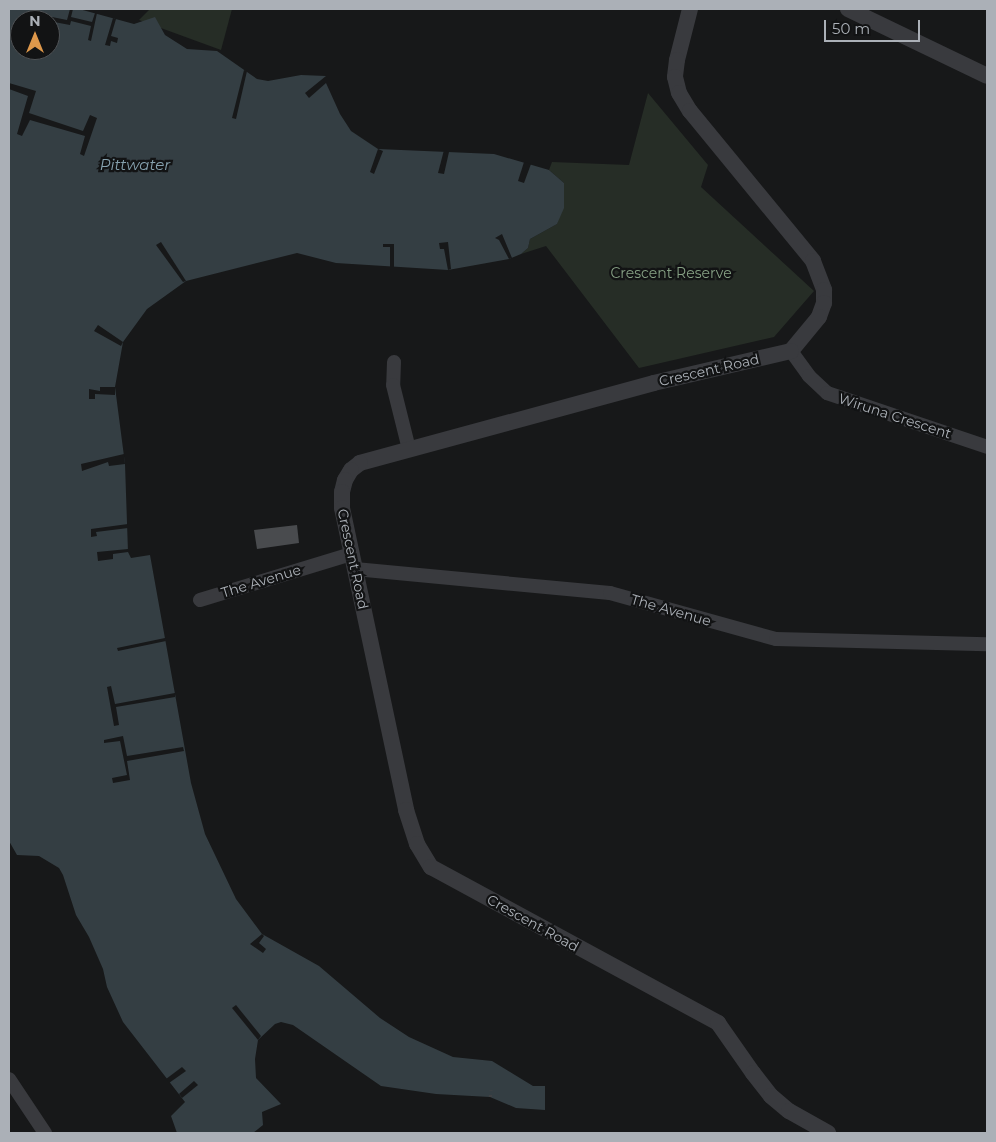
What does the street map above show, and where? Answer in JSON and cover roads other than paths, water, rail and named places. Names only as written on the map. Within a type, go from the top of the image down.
[{"type":"street","points":[[690,9],[677,60],[675,77],[679,93],[690,110],[812,262],[823,283],[824,303],[819,317],[791,351]]},
{"type":"street","points":[[848,9],[987,76]]},
{"type":"street","name":"Wiruna Crescent","points":[[791,351],[809,376],[826,393],[987,447]]},
{"type":"street","name":"Crescent Road","points":[[791,351],[654,383],[360,464],[351,470],[345,480],[342,492],[342,508],[406,810],[417,844],[431,867],[718,1023],[771,1096],[789,1111],[828,1133]]},
{"type":"street","points":[[394,362],[393,385],[409,449]]},
{"type":"street","name":"The Avenue","points":[[200,600],[353,562],[610,593],[776,639],[987,644]]},
{"type":"street","points":[[9,1079],[45,1133]]},
{"type":"water","name":"Pittwater","points":[[9,9],[79,9],[134,24],[155,17],[165,35],[187,49],[217,51],[257,79],[268,81],[301,75],[326,76],[326,83],[340,114],[351,131],[378,149],[494,154],[549,170],[564,183],[564,208],[557,224],[530,239],[528,248],[521,254],[509,259],[448,270],[336,263],[297,253],[186,281],[147,309],[123,342],[115,387],[125,464],[128,552],[131,558],[150,555],[191,783],[205,834],[236,899],[262,934],[319,966],[380,1018],[409,1037],[453,1057],[492,1061],[533,1086],[545,1086],[545,1110],[516,1108],[490,1097],[436,1094],[381,1086],[293,1025],[281,1022],[275,1024],[258,1040],[255,1059],[256,1078],[281,1104],[262,1112],[263,1125],[253,1133],[177,1133],[171,1116],[185,1102],[123,1022],[107,987],[103,969],[89,937],[76,915],[59,868],[39,856],[17,855],[9,841]]},
{"type":"park label","name":"Crescent Reserve","points":[[671,273]]}]
